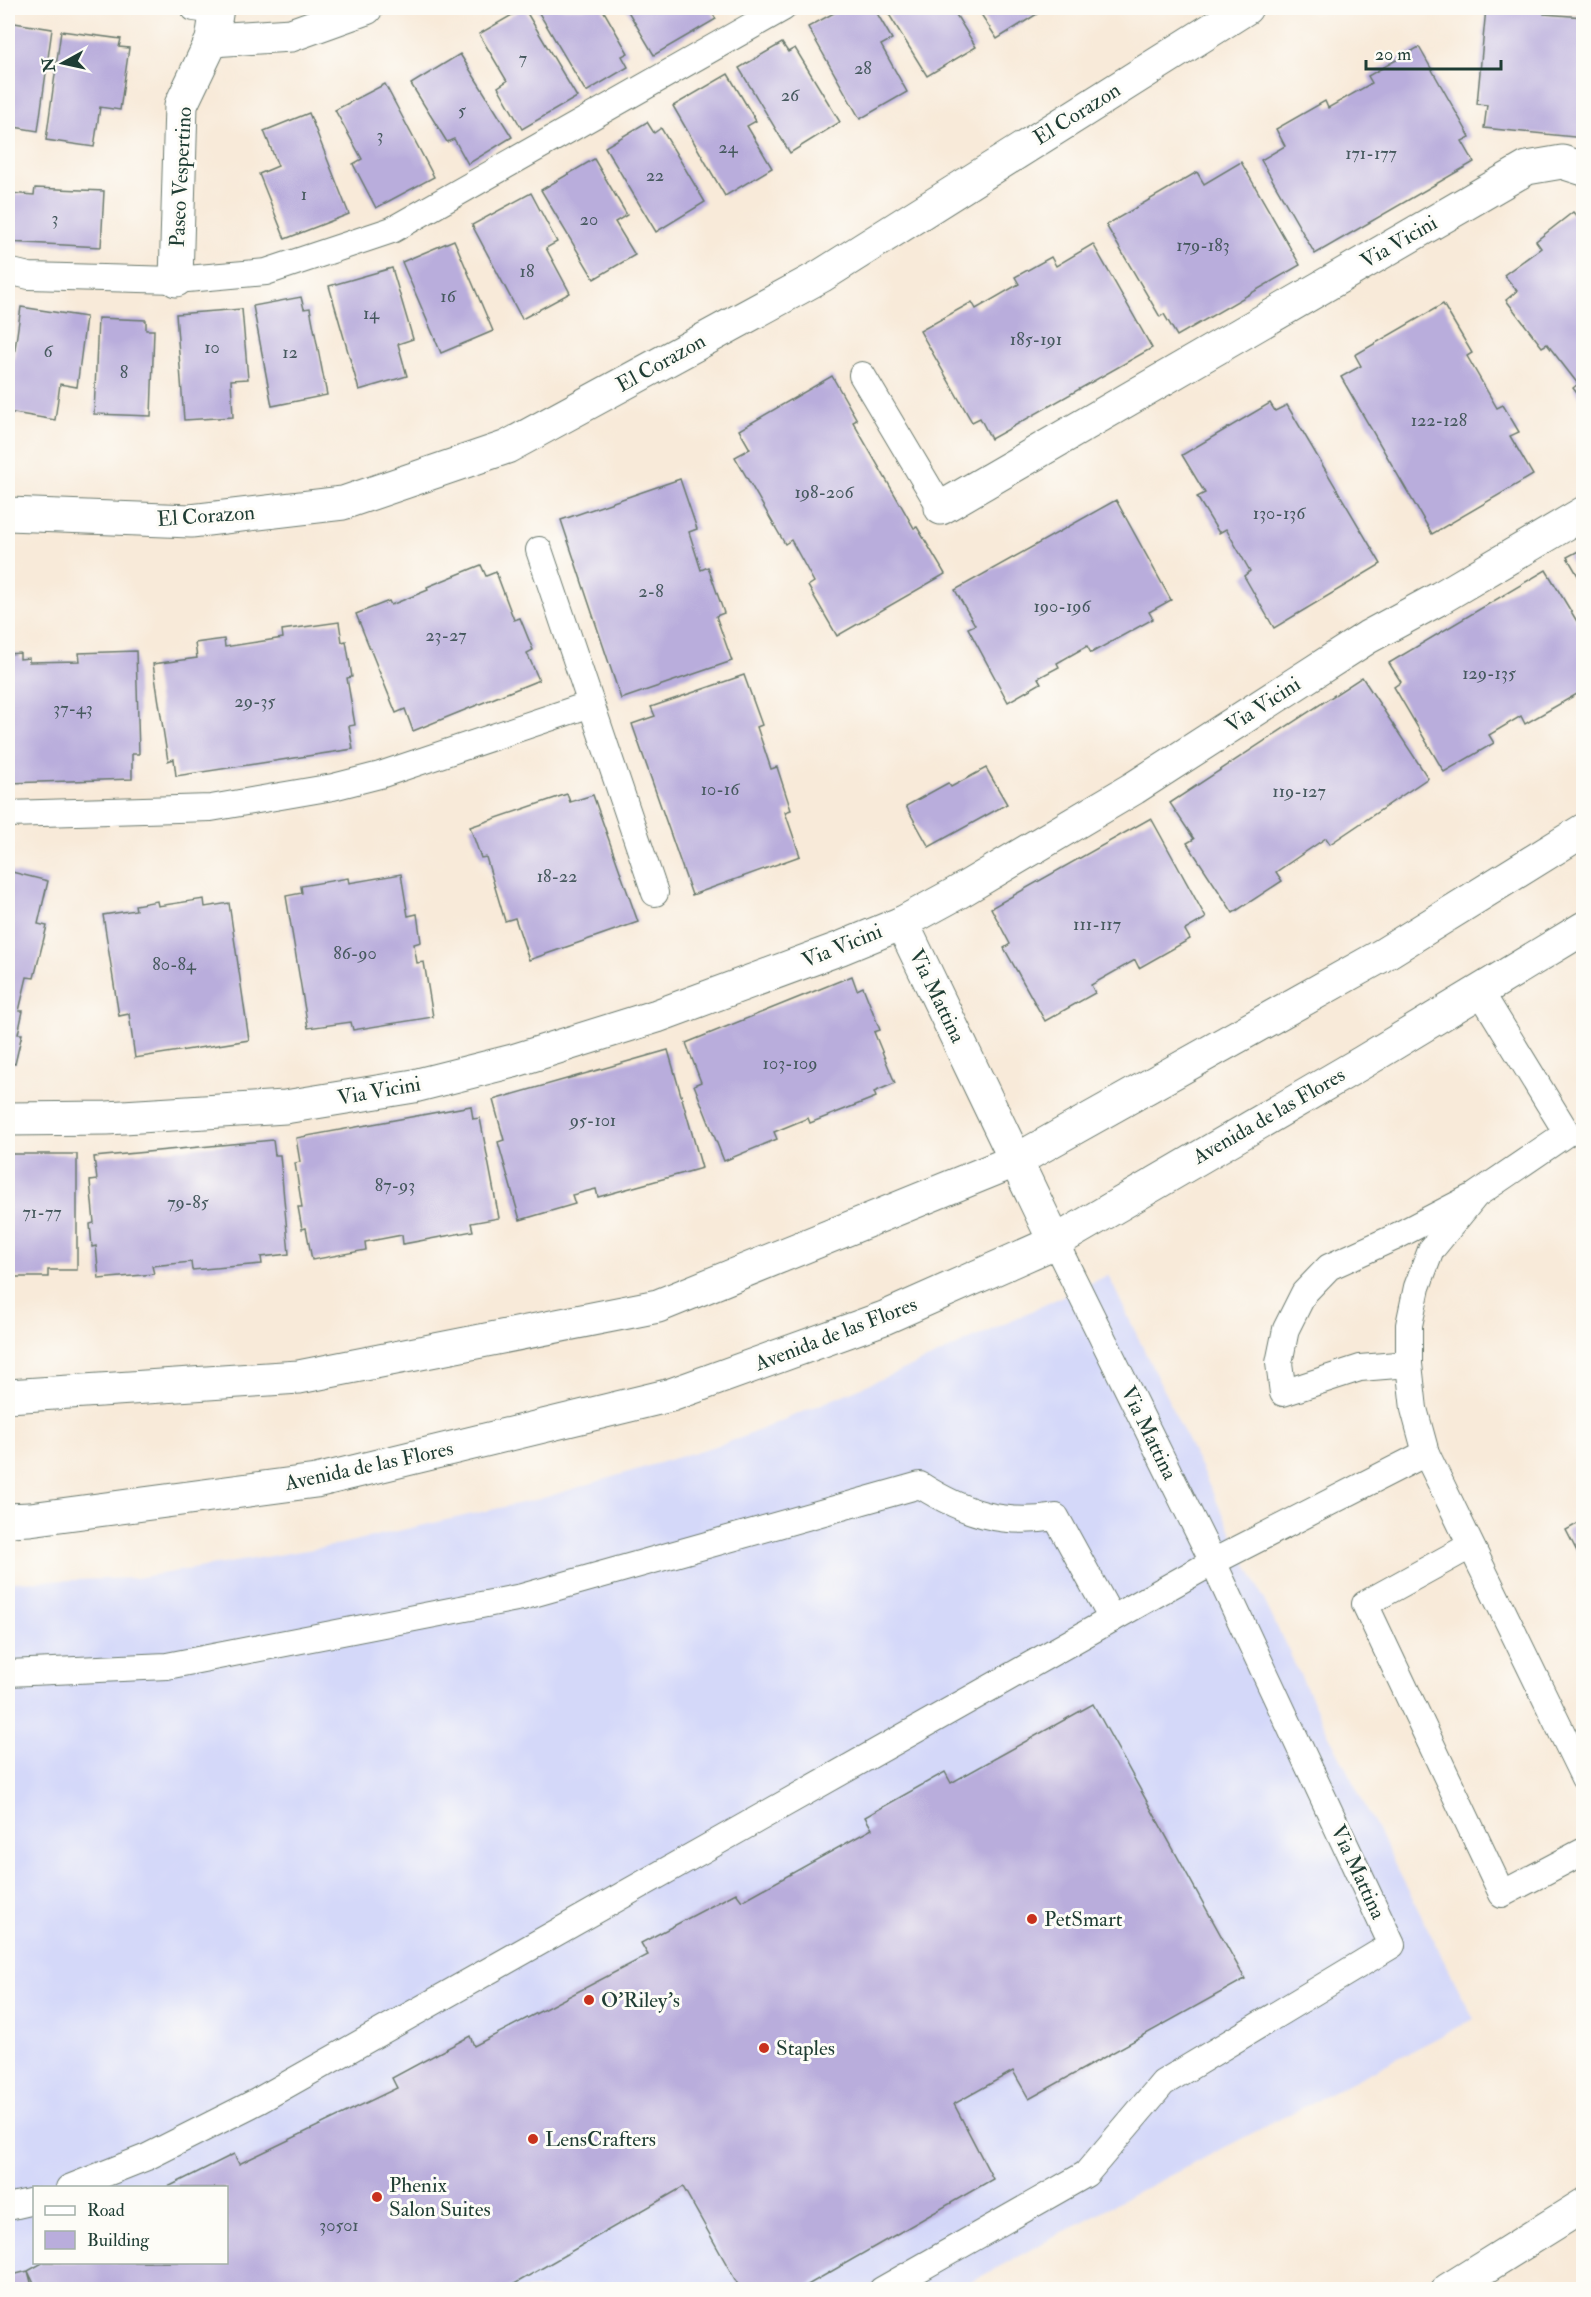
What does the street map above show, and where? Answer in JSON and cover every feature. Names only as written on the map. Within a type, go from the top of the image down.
[{"type":"main road","points":[[210,16],[291,35],[366,8]]},
{"type":"main road","name":"El Corazon","points":[[8,514],[191,521],[343,503],[507,447],[821,276],[1246,8]]},
{"type":"main road","name":"Paseo Vespertino","points":[[176,280],[181,105],[210,16]]},
{"type":"main road","name":"Via Vicini","points":[[941,508],[1527,168],[1562,162],[1584,169]]},
{"type":"main road","name":"Via Vicini","points":[[8,1119],[107,1118],[285,1107],[414,1086],[513,1061],[657,1016],[841,948],[902,923],[957,893],[1134,788],[1368,637],[1440,598],[1584,513]]},
{"type":"main road","points":[[8,1396],[299,1377],[658,1306],[1017,1160],[1381,956],[1584,830]]},
{"type":"main road","name":"Via Mattina","points":[[902,923],[1055,1242]]},
{"type":"main road","name":"Avenida de las Flores","points":[[8,1520],[316,1481],[671,1395],[884,1318],[1055,1242],[1372,1056],[1584,928]]},
{"type":"main road","points":[[1448,2289],[1584,2205]]},
{"type":"lane","points":[[8,271],[29,276],[176,280],[266,272],[392,230],[772,10]]},
{"type":"lane","points":[[862,375],[941,508]]},
{"type":"lane","points":[[539,550],[655,893]]},
{"type":"lane","points":[[8,814],[211,808],[333,787],[380,775],[591,704]]},
{"type":"lane","points":[[1409,1364],[1360,1368],[1283,1393],[1279,1363],[1286,1329],[1304,1293],[1329,1267],[1393,1238],[1476,1195],[1567,1133],[1480,990]]},
{"type":"lane","points":[[1476,1195],[1431,1250],[1417,1287],[1409,1325],[1409,1364],[1414,1409],[1426,1453],[1584,1778]]},
{"type":"lane","name":"Via Mattina","points":[[882,2289],[1086,2174],[1163,2083],[1392,1945],[1213,1562],[1055,1242]]},
{"type":"lane","points":[[72,2186],[147,2157],[258,2101],[1213,1562],[1426,1453]]},
{"type":"lane","points":[[8,1673],[167,1666],[522,1597],[920,1485],[942,1499],[1004,1520],[1056,1517],[1112,1619]]},
{"type":"lane","points":[[1470,1546],[1365,1604],[1502,1894],[1584,1851]]},
{"type":"lane","points":[[8,2207],[33,2201]]},
{"type":"shaded area","points":[[1108,1275],[1327,1731],[1474,2019],[1117,2203],[958,2289],[8,2289],[8,1582],[136,1578],[332,1546],[543,1498],[738,1439],[931,1358]]},
{"type":"building","points":[[524,8],[577,97],[522,129],[498,87],[507,81],[479,34]]},
{"type":"building","points":[[536,8],[602,8],[628,53],[622,56],[628,67],[586,92]]},
{"type":"building","points":[[626,8],[709,8],[716,19],[654,55]]},
{"type":"building","points":[[843,8],[874,8],[892,39],[881,45],[907,92],[860,119],[808,27]]},
{"type":"building","points":[[885,8],[952,8],[976,47],[927,76]]},
{"type":"building","points":[[977,8],[1033,8],[1037,14],[997,39]]},
{"type":"building","points":[[1486,8],[1544,8],[1544,14],[1584,17],[1584,138],[1484,128],[1487,105],[1477,104]]},
{"type":"building","points":[[8,22],[52,29],[38,131],[8,126]]},
{"type":"building","points":[[61,31],[121,39],[119,47],[129,48],[120,110],[100,107],[94,147],[46,140]]},
{"type":"building","points":[[782,43],[788,52],[795,48],[840,122],[790,153],[739,68]]},
{"type":"building","points":[[1419,47],[1470,137],[1462,141],[1474,162],[1315,254],[1261,160],[1285,146],[1276,129],[1325,101],[1328,108],[1372,83],[1368,76]]},
{"type":"building","points":[[460,54],[512,137],[468,164],[454,139],[447,142],[411,84]]},
{"type":"building","points":[[728,74],[756,121],[747,126],[772,168],[725,196],[673,106]]},
{"type":"building","points":[[385,84],[434,177],[376,208],[353,164],[362,159],[335,110]]},
{"type":"building","points":[[309,113],[349,214],[285,239],[259,174],[278,166],[264,131]]},
{"type":"building","points":[[647,122],[654,133],[661,128],[705,202],[656,232],[605,147]]},
{"type":"building","points":[[594,159],[627,215],[615,222],[635,255],[594,279],[541,190]]},
{"type":"building","points":[[1241,162],[1300,265],[1177,336],[1164,314],[1160,317],[1106,225],[1197,172],[1204,184]]},
{"type":"building","points":[[35,188],[104,191],[101,247],[8,242],[8,193],[34,195]]},
{"type":"building","points":[[531,193],[557,242],[546,248],[570,293],[522,319],[472,225]]},
{"type":"building","points":[[1573,212],[1578,218],[1584,214],[1584,402],[1573,388],[1578,384],[1547,344],[1542,347],[1506,300],[1517,291],[1504,275],[1541,248],[1536,241]]},
{"type":"building","points":[[454,240],[493,331],[441,353],[402,262]]},
{"type":"building","points":[[1093,244],[1152,348],[991,439],[980,418],[972,422],[920,331],[972,302],[976,309],[1019,284],[1015,277],[1051,257],[1056,266]]},
{"type":"building","points":[[392,268],[413,339],[398,344],[407,376],[359,390],[329,286]]},
{"type":"building","points":[[301,297],[304,309],[310,308],[327,395],[272,406],[253,306]]},
{"type":"building","points":[[1443,304],[1472,353],[1467,356],[1497,408],[1503,405],[1519,432],[1510,436],[1533,475],[1432,534],[1341,377],[1361,366],[1355,355]]},
{"type":"building","points":[[21,307],[86,317],[77,387],[60,384],[55,420],[8,412],[8,397]]},
{"type":"building","points":[[242,309],[248,379],[231,380],[233,417],[184,420],[176,314]]},
{"type":"building","points":[[98,318],[146,320],[146,330],[154,330],[151,416],[94,414]]},
{"type":"building","points":[[832,376],[857,420],[853,422],[914,528],[917,527],[945,574],[837,636],[808,586],[814,582],[791,540],[785,544],[735,457],[750,449],[739,430]]},
{"type":"building","points":[[1270,403],[1275,411],[1287,405],[1381,564],[1274,628],[1244,576],[1250,571],[1226,529],[1219,533],[1197,497],[1205,493],[1182,455]]},
{"type":"building","points":[[680,479],[697,529],[689,532],[701,570],[708,567],[724,613],[716,616],[732,661],[621,699],[561,520]]},
{"type":"building","points":[[1116,500],[1171,600],[1149,612],[1153,619],[1091,653],[1087,646],[1057,663],[1059,667],[1038,678],[1041,683],[1008,702],[968,628],[975,625],[955,590]]},
{"type":"building","points":[[1584,548],[1584,586],[1567,557]]},
{"type":"building","points":[[481,565],[486,576],[496,572],[514,620],[520,618],[533,650],[527,653],[539,680],[413,731],[405,709],[396,713],[356,614],[389,601],[391,605],[428,590],[427,587]]},
{"type":"building","points":[[1546,570],[1584,633],[1584,690],[1525,724],[1521,716],[1489,735],[1494,743],[1444,772],[1394,687],[1401,682],[1389,663]]},
{"type":"building","points":[[339,622],[342,642],[346,641],[352,677],[347,678],[355,725],[349,726],[353,749],[176,776],[174,759],[168,761],[153,664],[197,658],[195,643],[224,639],[225,647],[283,638],[282,630]]},
{"type":"building","points":[[136,651],[139,754],[132,754],[132,779],[8,783],[8,654],[20,653],[20,659],[29,658],[29,662],[80,661],[79,653]]},
{"type":"building","points":[[744,675],[762,725],[757,727],[771,769],[777,767],[791,810],[785,812],[800,856],[692,895],[632,724],[655,716],[651,707]]},
{"type":"building","points":[[1362,677],[1428,778],[1330,844],[1326,838],[1276,872],[1282,881],[1233,913],[1187,843],[1194,839],[1170,803]]},
{"type":"building","points":[[986,768],[1007,804],[929,847],[906,806],[948,783],[951,787]]},
{"type":"building","points":[[567,794],[570,802],[593,795],[638,922],[529,960],[515,918],[505,921],[486,857],[481,858],[470,827]]},
{"type":"building","points":[[1151,818],[1206,918],[1185,930],[1190,939],[1139,968],[1135,960],[1091,985],[1095,993],[1045,1021],[1004,948],[1010,944],[991,908]]},
{"type":"building","points":[[8,871],[48,881],[38,924],[47,926],[34,978],[27,977],[19,1011],[23,1011],[18,1034],[22,1034],[15,1064],[8,1062]]},
{"type":"building","points":[[401,874],[408,916],[417,914],[421,942],[414,944],[417,963],[424,962],[433,1017],[353,1030],[351,1022],[308,1028],[286,896],[302,893],[301,886],[348,878],[349,883]]},
{"type":"building","points":[[204,899],[205,907],[229,903],[249,1040],[135,1058],[129,1014],[119,1016],[103,915],[136,910],[135,905],[157,901],[158,906]]},
{"type":"building","points":[[852,976],[857,990],[863,987],[880,1030],[874,1032],[895,1083],[874,1092],[876,1097],[810,1123],[808,1118],[774,1132],[777,1139],[724,1161],[694,1085],[701,1082],[686,1043]]},
{"type":"building","points":[[668,1050],[702,1168],[598,1197],[596,1189],[572,1195],[575,1204],[520,1220],[498,1142],[504,1140],[493,1100]]},
{"type":"building","points":[[471,1106],[473,1119],[480,1118],[499,1218],[471,1223],[473,1231],[403,1244],[402,1235],[365,1242],[366,1250],[312,1260],[306,1228],[302,1229],[298,1207],[302,1207],[295,1163],[300,1162],[296,1138]]},
{"type":"building","points":[[273,1140],[275,1155],[280,1155],[289,1254],[261,1257],[262,1264],[192,1270],[191,1262],[152,1266],[154,1274],[99,1279],[96,1246],[92,1247],[90,1224],[94,1223],[90,1181],[97,1180],[94,1157]]},
{"type":"building","points":[[8,1154],[77,1154],[77,1270],[48,1270],[48,1277],[8,1277]]},
{"type":"building","points":[[1584,1520],[1584,1565],[1566,1530]]},
{"type":"building","points":[[1093,1704],[1245,1979],[1029,2099],[1013,2071],[954,2104],[993,2179],[799,2290],[741,2290],[683,2187],[504,2290],[37,2290],[28,2271],[40,2264],[228,2264],[228,2186],[170,2186],[234,2154],[239,2164],[397,2088],[392,2078],[470,2036],[474,2046],[648,1955],[641,1943],[736,1893],[742,1901],[872,1829],[865,1817],[945,1772],[951,1783]]},
{"type":"building","points":[[28,2271],[33,2290],[8,2290],[8,2276]]},
{"type":"place","name":"PetSmart","points":[[1032,1919]]},
{"type":"place","name":"O'Riley's","points":[[589,2000]]},
{"type":"place","name":"Staples","points":[[764,2048]]},
{"type":"place","name":"LensCrafters","points":[[533,2139]]},
{"type":"place","name":"Phenix Salon Suites","points":[[377,2197]]}]
